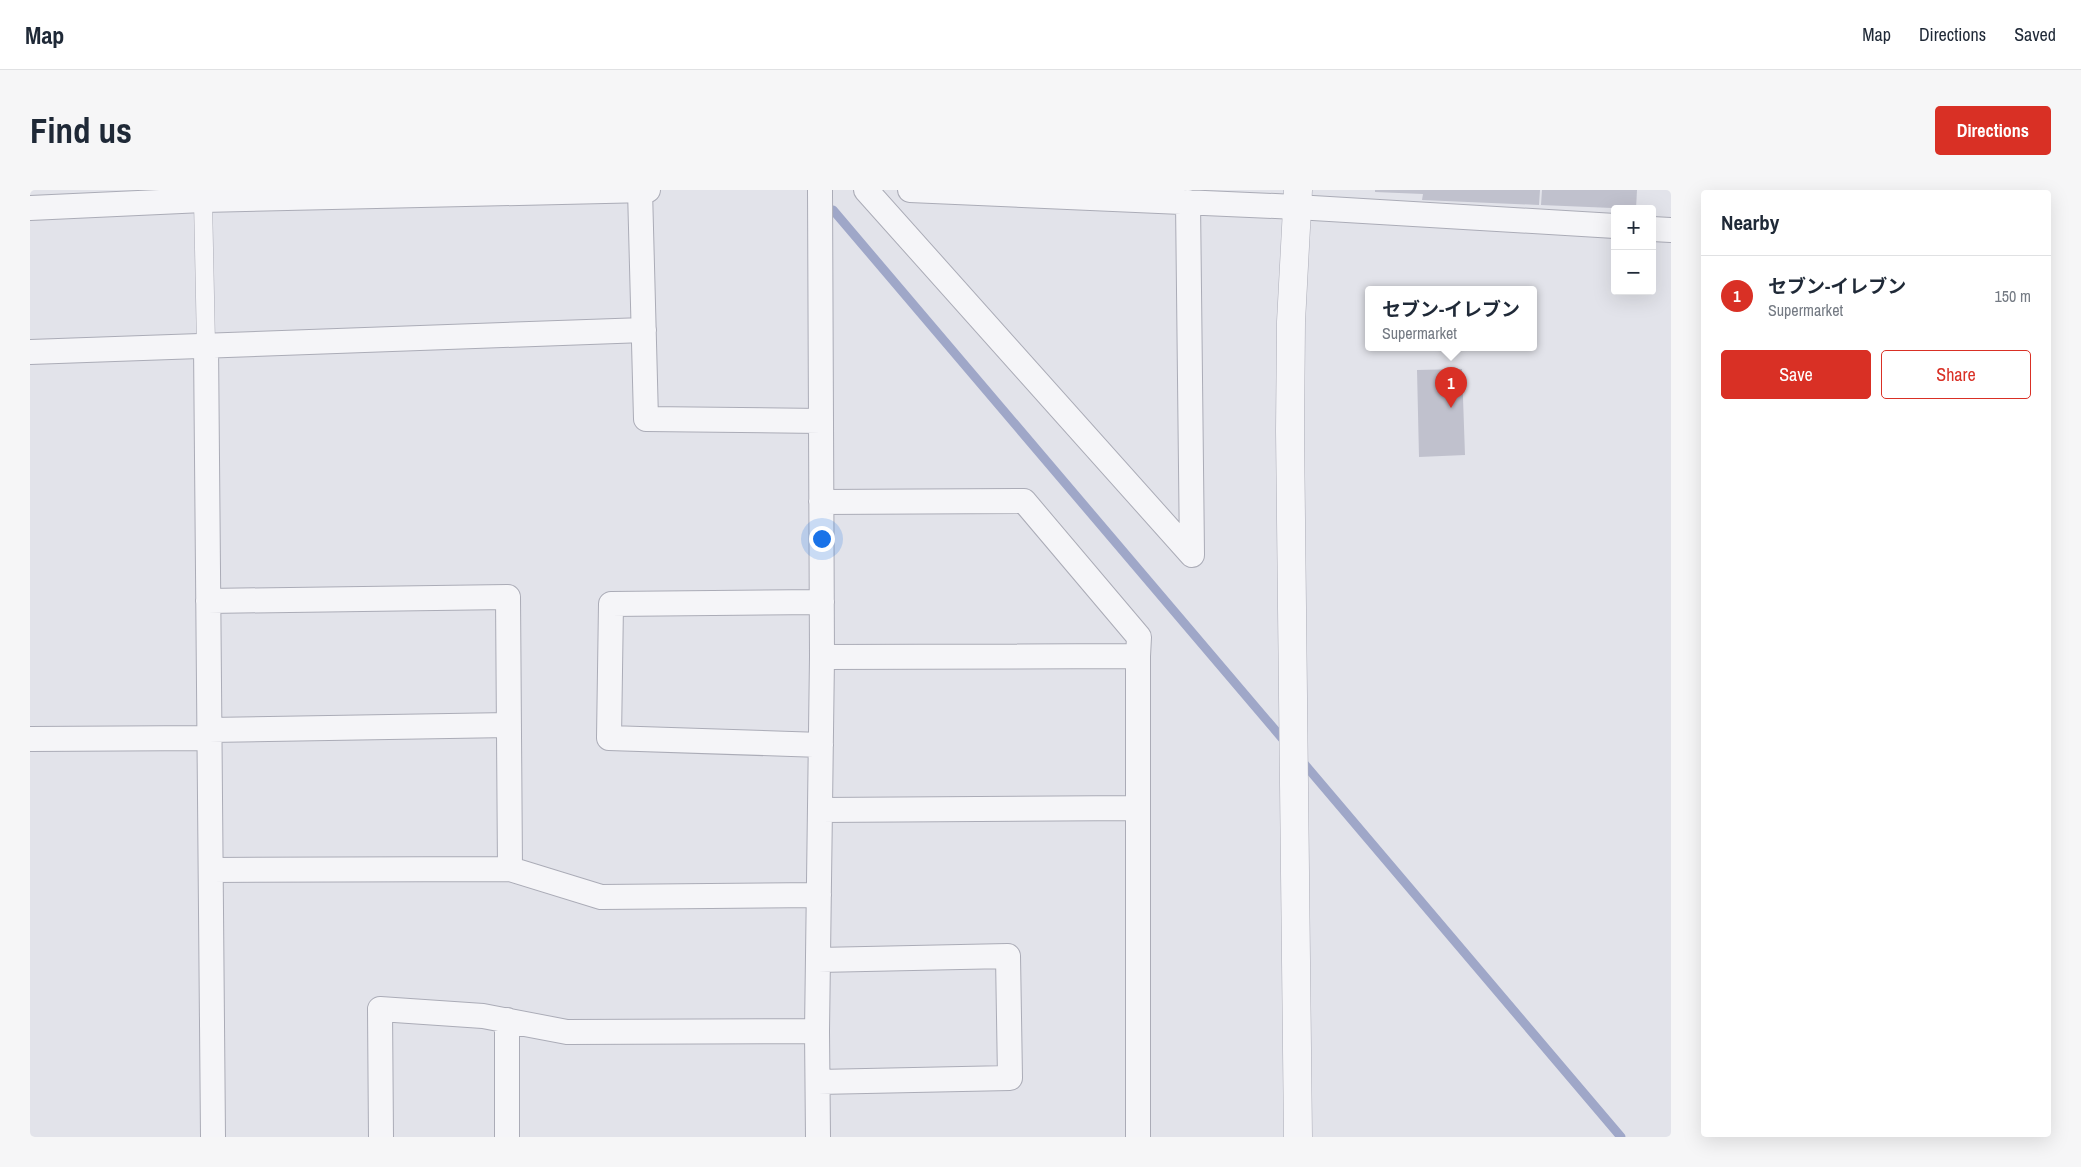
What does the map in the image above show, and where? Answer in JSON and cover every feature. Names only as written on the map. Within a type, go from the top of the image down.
[{"type":"street","points":[[640,190],[646,419],[821,421]]},
{"type":"street","points":[[30,208],[203,195],[648,190]]},
{"type":"street","points":[[818,1137],[817,1031],[822,657],[820,190]]},
{"type":"street","points":[[866,190],[1192,555],[1188,202]]},
{"type":"street","points":[[910,190],[1188,202],[1297,198],[1611,226]]},
{"type":"street","points":[[203,195],[213,1137]]},
{"type":"street","points":[[1297,198],[1291,322],[1290,421],[1295,730],[1298,1137]]},
{"type":"street","points":[[1656,229],[1671,230]]},
{"type":"street","points":[[30,352],[644,330]]},
{"type":"street","points":[[821,502],[1024,501],[1139,637],[1138,1137]]},
{"type":"street","points":[[208,601],[508,597],[510,869]]},
{"type":"street","points":[[821,745],[609,738],[611,604],[822,602]]},
{"type":"street","points":[[822,657],[1138,656]]},
{"type":"street","points":[[30,739],[509,725]]},
{"type":"street","points":[[820,810],[1138,808]]},
{"type":"street","points":[[210,870],[510,869],[602,897],[819,895]]},
{"type":"street","points":[[818,960],[1008,956],[1010,1078],[818,1082]]},
{"type":"street","points":[[381,1137],[380,1009],[483,1016],[567,1032],[817,1031]]},
{"type":"street","points":[[507,1020],[507,1137]]},
{"type":"building","points":[[1375,190],[1540,190],[1539,205],[1422,200],[1423,194],[1375,192]]},
{"type":"building","points":[[1542,190],[1637,190],[1636,205],[1611,205],[1611,208],[1541,205]]},
{"type":"building","points":[[1462,369],[1465,455],[1419,457],[1417,370]]},
{"type":"waterway","points":[[833,210],[1287,744]]},
{"type":"waterway","points":[[1301,760],[1621,1137]]},
{"type":"place","name":"セブン-イレブン","points":[[1451,408]]}]
